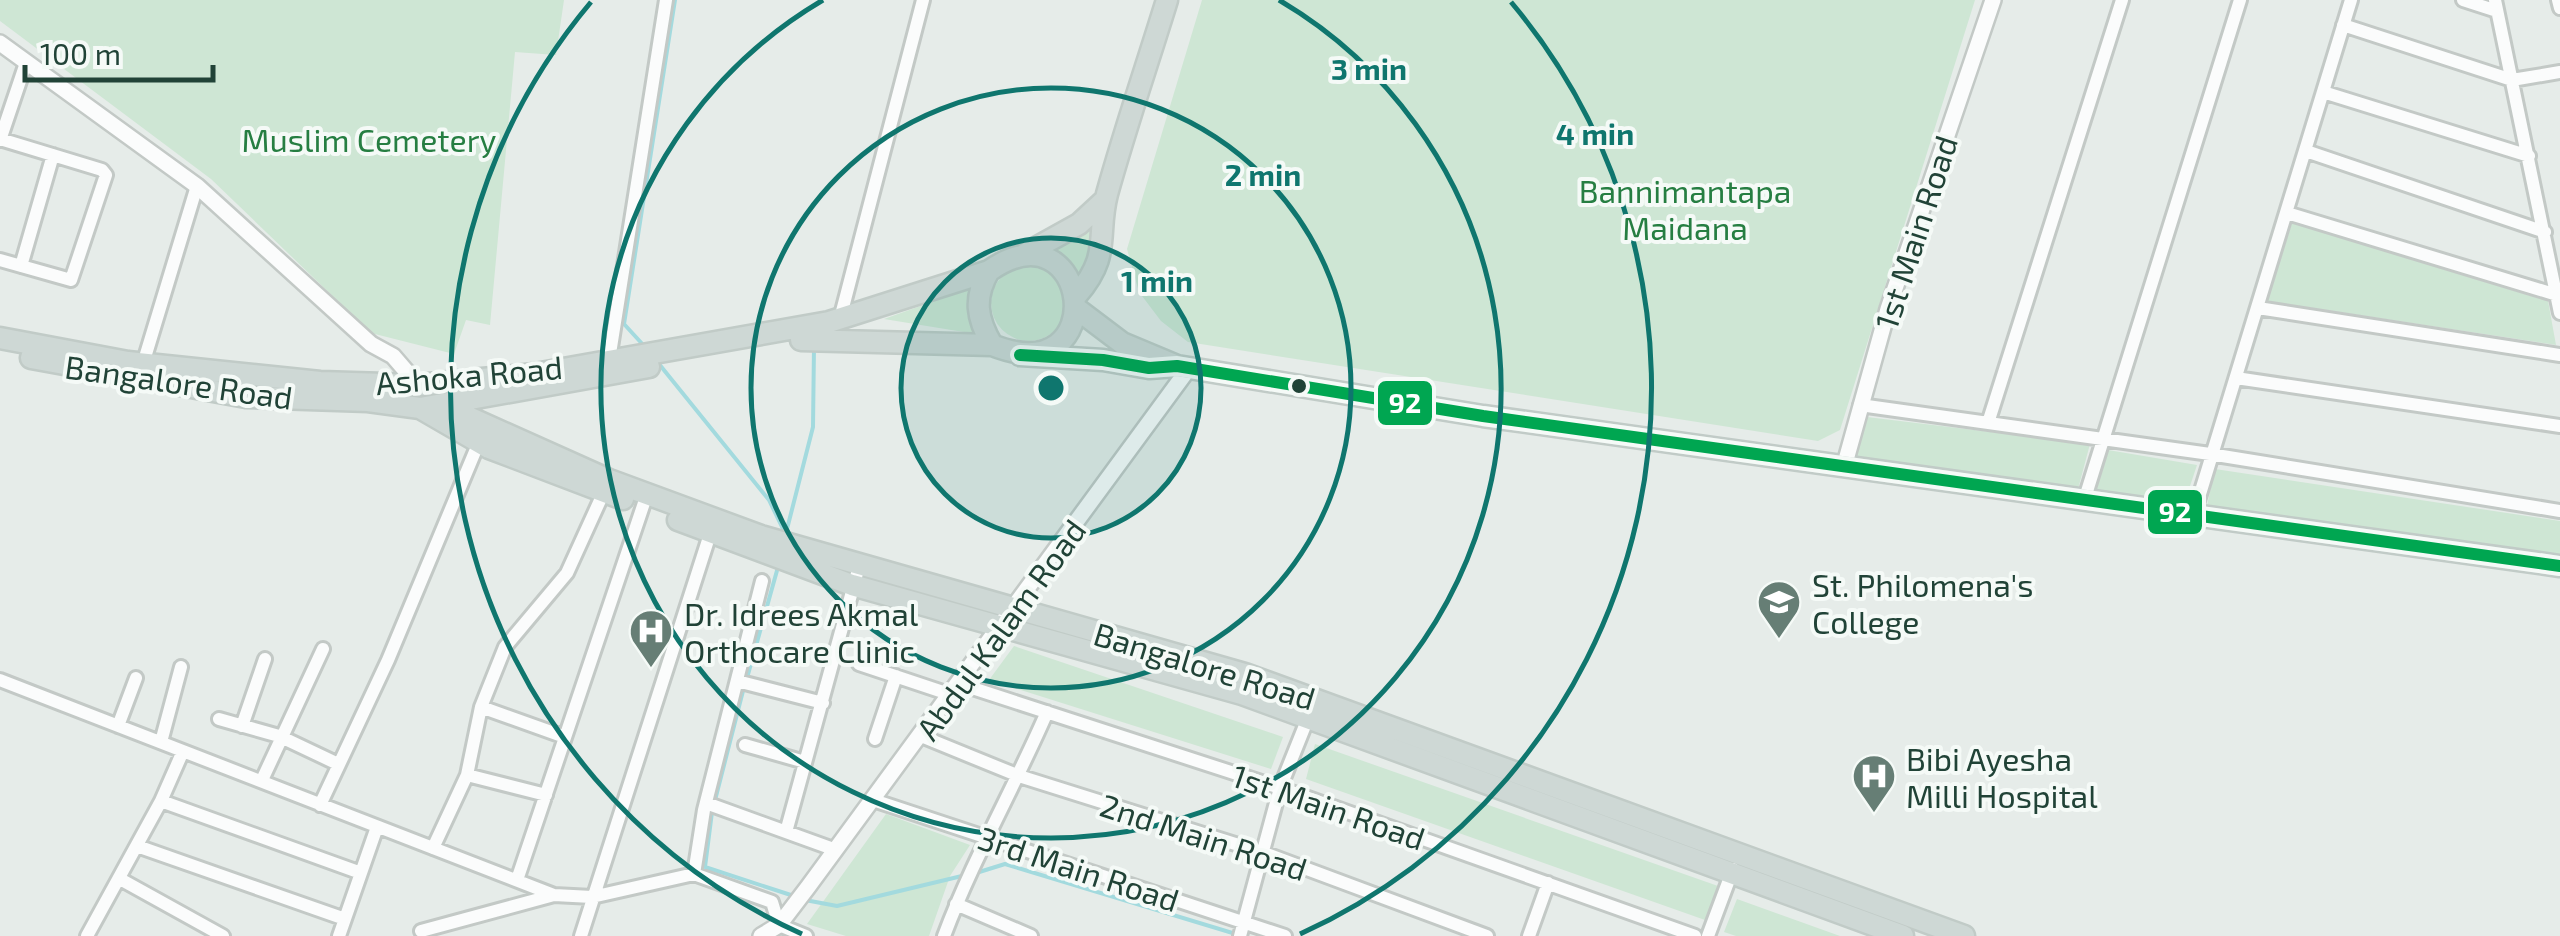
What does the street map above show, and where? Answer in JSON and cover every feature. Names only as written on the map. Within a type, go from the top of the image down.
[{"type":"main road","points":[[1020,355],[1053,348],[1072,327],[1076,302],[1095,269],[1104,240],[1106,200],[1167,0]]},
{"type":"main road","points":[[819,329],[989,272],[1079,224],[1106,200]]},
{"type":"main road","points":[[1025,254],[1058,265],[1076,302],[1107,334],[1183,367]]},
{"type":"main road","points":[[1095,269],[1095,312],[1107,334]]},
{"type":"main road","points":[[989,272],[980,286],[977,310],[992,345]]},
{"type":"main road","name":"Ashoka Road","points":[[0,338],[143,364],[320,382],[418,386],[534,374],[609,360],[656,359],[819,329]]},
{"type":"main road","points":[[819,329],[992,345],[1020,355],[1162,369],[1183,367],[1844,467],[2560,566]]},
{"type":"main road","name":"Bangalore Road","points":[[0,352],[140,382],[246,397],[368,401],[420,408],[656,359]]},
{"type":"main road","name":"Bangalore Road","points":[[444,406],[606,486]]},
{"type":"main road","name":"Bangalore Road","points":[[420,408],[480,442],[1002,626],[1129,659],[1964,936]]},
{"type":"main road","name":"Bangalore Road","points":[[645,500],[710,534],[760,543]]},
{"type":"main road","name":"Bangalore Road","points":[[856,575],[1016,607],[1264,681],[1736,862],[1903,936]]},
{"type":"street","points":[[609,360],[666,0]]},
{"type":"street","points":[[819,329],[922,0]]},
{"type":"street","name":"1st Main Road","points":[[1844,467],[1888,310],[1994,0]]},
{"type":"street","points":[[1988,423],[2122,0]]},
{"type":"street","points":[[2084,501],[2240,0]]},
{"type":"street","points":[[2193,517],[2350,0]]},
{"type":"street","points":[[2464,0],[2496,5],[2560,313]]},
{"type":"street","points":[[2558,0],[2560,8]]},
{"type":"street","points":[[2342,26],[2512,80],[2560,72]]},
{"type":"street","points":[[0,43],[197,186],[371,344],[393,356],[418,386]]},
{"type":"street","points":[[0,260],[72,280],[106,179],[102,170],[0,140],[26,63]]},
{"type":"street","points":[[2323,92],[2529,156]]},
{"type":"street","points":[[2306,151],[2546,232]]},
{"type":"street","points":[[21,266],[53,156]]},
{"type":"street","points":[[143,364],[197,186]]},
{"type":"street","points":[[2287,213],[2557,295]]},
{"type":"street","points":[[2258,308],[2560,355]]},
{"type":"street","name":"Abdul Kalam Road","points":[[779,925],[1016,607],[1183,367]]},
{"type":"street","points":[[2236,378],[2560,426]]},
{"type":"street","points":[[1860,406],[2210,454],[2560,510]]},
{"type":"street","points":[[320,805],[388,660],[480,442]]},
{"type":"street","points":[[433,848],[467,776],[481,707],[505,647],[567,573],[606,486]]},
{"type":"street","points":[[517,880],[645,500]]},
{"type":"street","points":[[580,936],[710,534]]},
{"type":"street","points":[[786,832],[856,575]]},
{"type":"street","points":[[694,874],[706,803],[762,580]]},
{"type":"street","points":[[262,780],[279,736],[323,649]]},
{"type":"street","points":[[242,726],[265,659]]},
{"type":"street","name":"1st Main Road","points":[[859,664],[1047,712],[1280,788],[1695,936]]},
{"type":"street","points":[[161,742],[181,667]]},
{"type":"street","points":[[875,739],[896,676]]},
{"type":"street","points":[[118,726],[136,678]]},
{"type":"street","points":[[0,680],[554,895],[592,898],[694,874],[772,902],[779,925]]},
{"type":"street","points":[[737,681],[823,704]]},
{"type":"street","points":[[481,707],[566,737]]},
{"type":"street","points":[[944,936],[961,888],[990,841],[1047,712]]},
{"type":"street","points":[[1240,936],[1280,788],[1308,718]]},
{"type":"street","points":[[219,720],[279,736],[338,764]]},
{"type":"street","name":"2nd Main Road","points":[[921,736],[1019,776],[1264,853],[1486,936]]},
{"type":"street","points":[[745,745],[804,762]]},
{"type":"street","points":[[87,936],[162,802],[183,751]]},
{"type":"street","points":[[467,776],[546,794]]},
{"type":"street","name":"3rd Main Road","points":[[873,800],[1285,936]]},
{"type":"street","points":[[162,802],[361,874]]},
{"type":"street","points":[[706,803],[836,850]]},
{"type":"street","points":[[339,936],[377,827]]},
{"type":"street","points":[[137,846],[345,919]]},
{"type":"street","points":[[1708,936],[1736,862]]},
{"type":"street","points":[[120,879],[223,936]]},
{"type":"street","points":[[1529,936],[1548,883]]},
{"type":"street","points":[[421,931],[554,895]]},
{"type":"street","points":[[956,904],[1030,936]]},
{"type":"street","points":[[761,936],[779,925]]},
{"type":"street","points":[[779,925],[806,936]]},
{"type":"green space","name":"Muslim Cemetery","points":[[0,0],[564,0],[556,55],[515,52],[490,325],[466,320],[454,354],[371,333],[211,179],[0,21]]},
{"type":"green space","name":"Bannimantapa Maidana","points":[[1202,0],[1975,0],[1840,430],[1818,441],[1188,342],[1161,321],[1139,292],[1127,249]]},
{"type":"green space","points":[[1097,221],[1080,279],[1063,258],[1050,250],[1078,237]]},
{"type":"green space","points":[[2292,223],[2548,301],[2556,345],[2267,301]]},
{"type":"green space","points":[[1029,265],[1056,276],[1067,303],[1056,330],[1029,341],[1002,330],[991,303],[1002,276]]},
{"type":"green space","points":[[974,287],[976,334],[884,319]]},
{"type":"green space","points":[[1867,417],[2090,444],[2078,489],[1855,460]]},
{"type":"green space","points":[[2108,450],[2197,465],[2183,507],[2095,495]]},
{"type":"green space","points":[[2215,469],[2560,521],[2560,560],[2206,510]]},
{"type":"green space","points":[[1014,646],[1283,737],[1271,769],[989,680]]},
{"type":"green space","points":[[1315,744],[1718,886],[1705,920],[1306,779]]},
{"type":"green space","points":[[886,814],[970,845],[950,876],[929,936],[846,936],[807,924]]},
{"type":"green space","points":[[1737,899],[1840,936],[1736,936],[1724,932]]},
{"type":"waterway","points":[[646,348],[624,324],[675,0]]},
{"type":"waterway","points":[[786,533],[813,427],[814,346]]},
{"type":"waterway","points":[[655,359],[769,500],[784,531]]},
{"type":"waterway","points":[[747,678],[778,567]]},
{"type":"waterway","points":[[744,687],[712,812],[705,867],[797,897]]},
{"type":"waterway","points":[[976,873],[1005,864],[1239,935]]},
{"type":"waterway","points":[[805,900],[837,906],[966,875]]},
{"type":"transit line","name":"92","points":[[1020,355],[1103,360],[1149,368],[1177,366],[1483,416],[2560,566]]},
{"type":"place","name":"St. Philomena's College","points":[[1779,640]]},
{"type":"place","name":"Dr. Idrees Akmal Orthocare Clinic","points":[[651,669]]},
{"type":"place","name":"Bibi Ayesha Milli Hospital","points":[[1874,814]]}]
